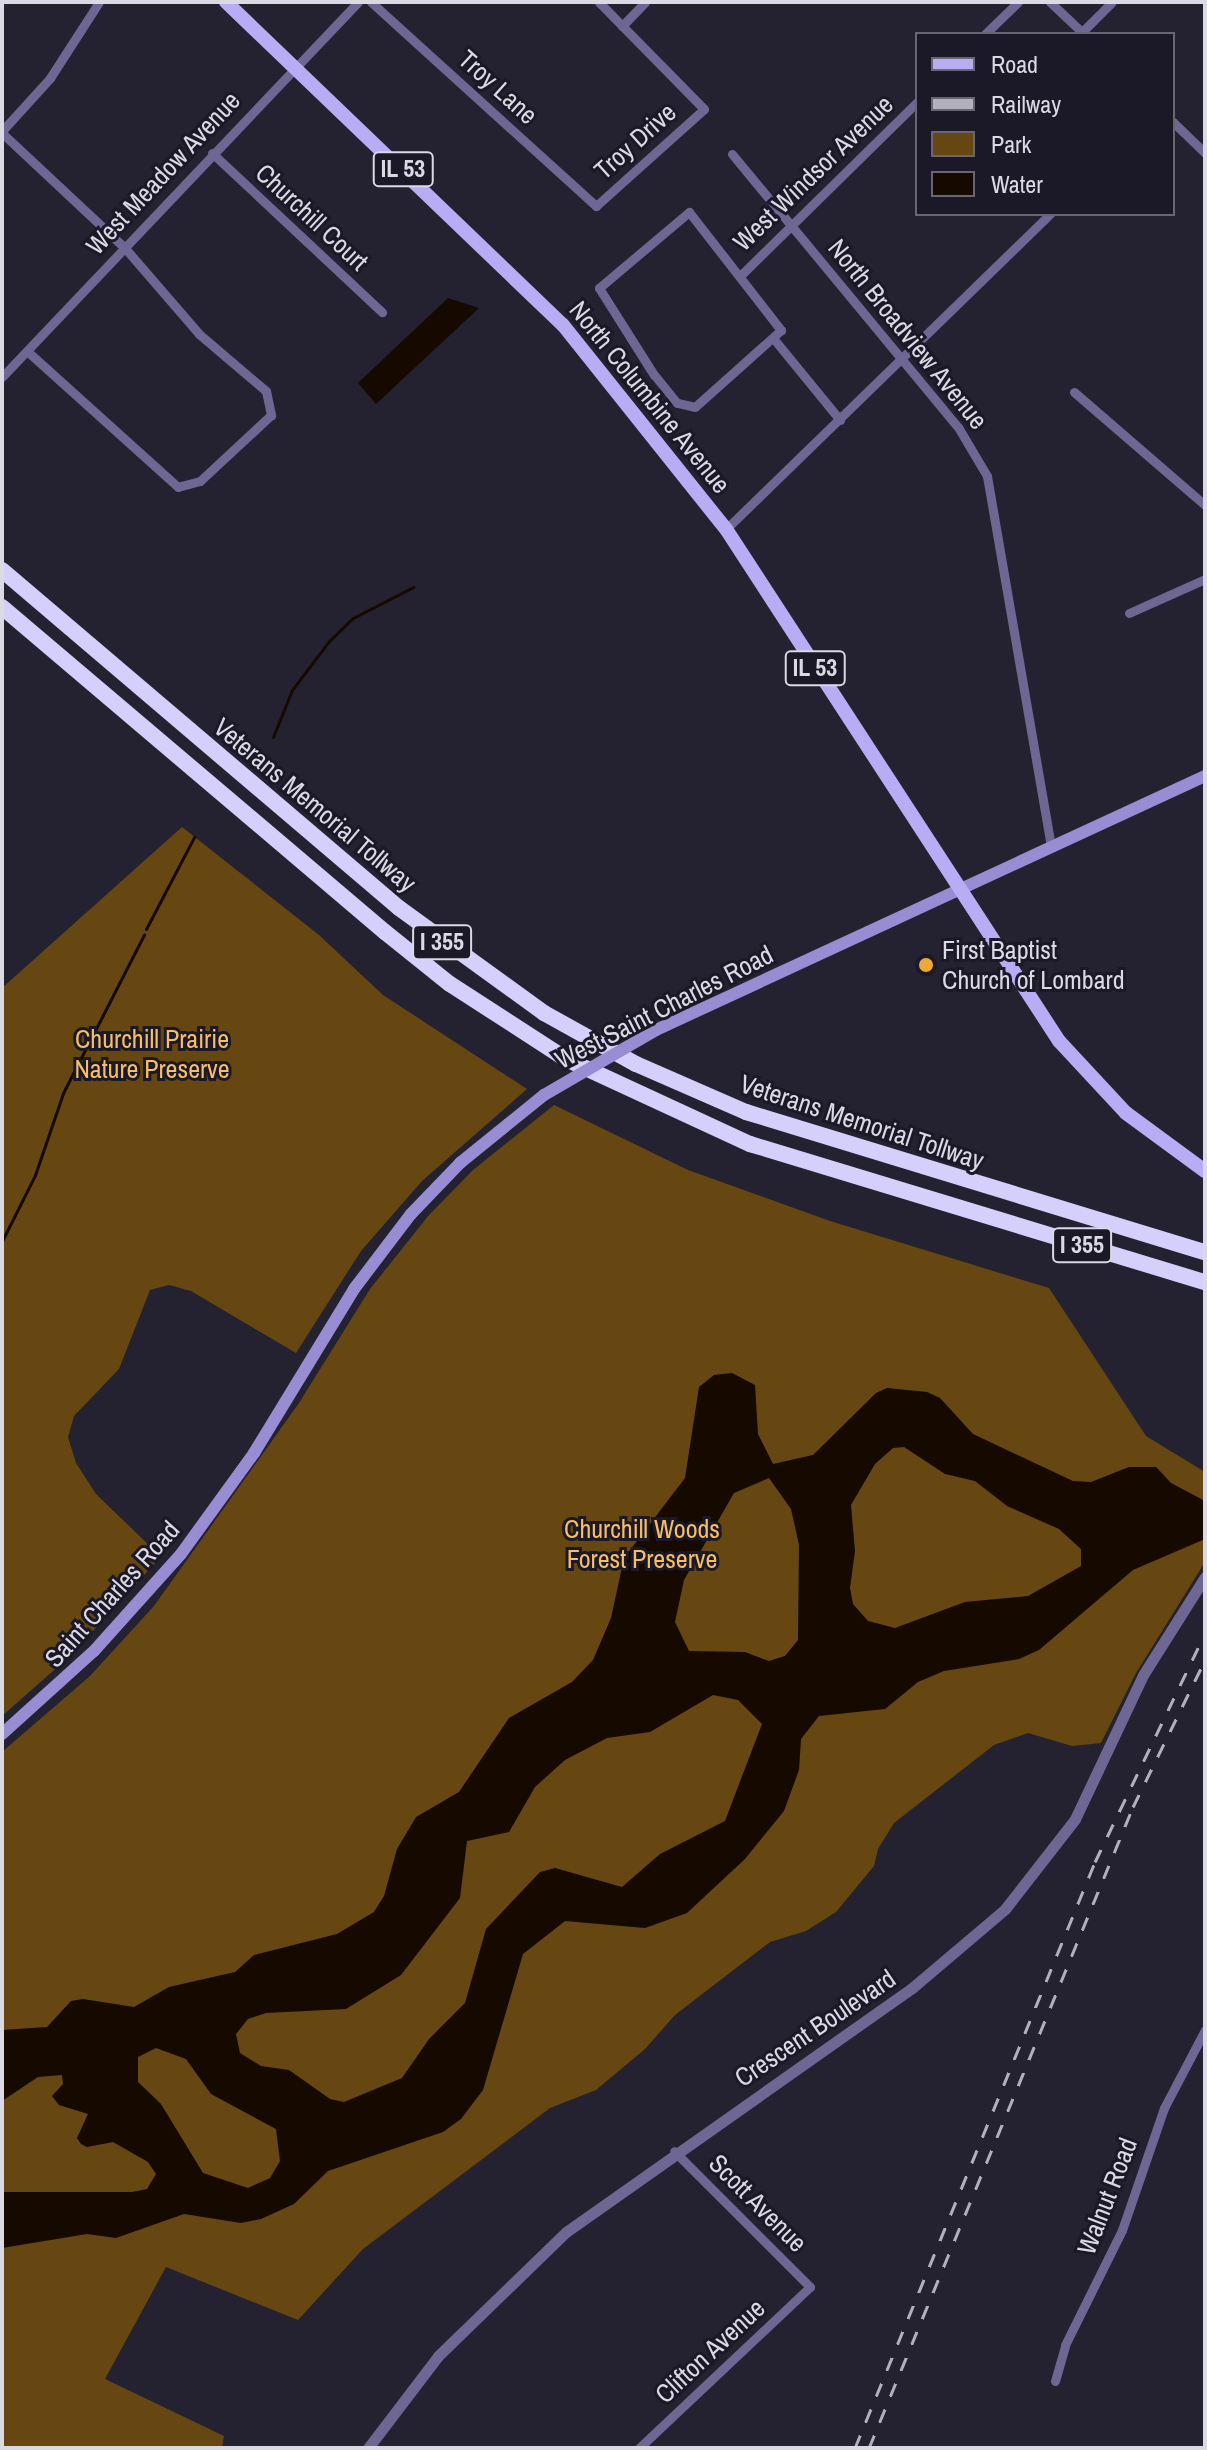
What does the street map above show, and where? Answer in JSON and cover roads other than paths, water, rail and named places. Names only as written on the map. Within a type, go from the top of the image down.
[{"type":"highway","name":"Veterans Memorial Tollway","points":[[2,570],[399,908],[461,957],[570,1028],[636,1064],[816,1137],[1205,1252]]},
{"type":"highway","name":"Veterans Memorial Tollway","points":[[2,607],[385,932],[450,984],[566,1059],[750,1144],[1205,1282]]},
{"type":"main road","name":"North Columbine Avenue","points":[[226,2],[512,272],[563,325],[726,529],[958,888]]},
{"type":"main road","name":"West Saint Charles Road","points":[[242,1472],[386,1245],[460,1163],[544,1095],[656,1030],[1205,776]]},
{"type":"main road","name":"IL 53","points":[[958,888],[1071,1057],[1126,1113],[1205,1171]]},
{"type":"main road","name":"Saint Charles Road","points":[[2,1734],[131,1614],[242,1472]]},
{"type":"street","points":[[27,351],[173,485],[195,485],[268,421],[270,397],[199,334],[124,247],[2,132],[50,78],[99,2]]},
{"type":"street","name":"West Meadow Avenue","points":[[2,377],[358,2]]},
{"type":"street","name":"Troy Lane","points":[[371,2],[596,206]]},
{"type":"street","points":[[599,2],[622,26],[645,2]]},
{"type":"street","points":[[987,32],[1018,2]]},
{"type":"street","points":[[1050,2],[1082,32]]},
{"type":"street","points":[[1084,32],[1112,2]]},
{"type":"street","name":"Troy Drive","points":[[596,206],[704,109],[622,26]]},
{"type":"street","name":"West Windsor Avenue","points":[[741,275],[915,104]]},
{"type":"street","points":[[1175,124],[1205,153]]},
{"type":"street","name":"Churchill Court","points":[[212,153],[382,312]]},
{"type":"street","name":"North Broadview Avenue","points":[[732,154],[969,442],[991,487],[1051,848]]},
{"type":"street","points":[[689,212],[781,330],[773,338],[695,407],[677,403],[637,351],[599,288],[689,212]]},
{"type":"street","points":[[726,529],[1048,216]]},
{"type":"street","points":[[773,338],[840,420]]},
{"type":"street","points":[[1074,392],[1205,505]]},
{"type":"street","points":[[1129,613],[1205,579]]},
{"type":"street","name":"Crescent Boulevard","points":[[368,2448],[486,2305],[566,2232],[674,2151],[912,1988],[1013,1900],[1075,1819],[1143,1675],[1205,1577]]},
{"type":"street","name":"Walnut Road","points":[[1055,2381],[1065,2345],[1122,2230],[1164,2108],[1205,2030]]},
{"type":"street","name":"Scott Avenue","points":[[674,2151],[810,2287]]},
{"type":"street","name":"Clifton Avenue","points":[[639,2448],[810,2287]]},
{"type":"water","points":[[448,298],[479,308],[376,404],[358,383]]},
{"type":"water","points":[[732,1373],[755,1385],[758,1434],[773,1464],[813,1455],[876,1393],[887,1388],[927,1392],[940,1398],[973,1434],[1073,1481],[1091,1482],[1129,1467],[1156,1467],[1171,1483],[1205,1501],[1205,1539],[1133,1570],[1039,1650],[1019,1659],[944,1671],[918,1682],[885,1709],[819,1716],[801,1739],[799,1770],[784,1811],[745,1859],[687,1913],[645,1928],[565,1921],[523,1954],[483,2090],[461,2119],[443,2132],[328,2171],[294,2204],[261,2219],[241,2223],[184,2214],[116,2238],[87,2234],[2,2248],[2,2192],[132,2192],[147,2189],[156,2174],[148,2162],[113,2142],[87,2147],[81,2144],[77,2138],[88,2114],[59,2105],[52,2096],[63,2084],[62,2075],[38,2077],[2,2101],[2,2030],[47,2027],[71,2001],[83,1999],[134,2007],[169,1987],[235,1972],[254,1955],[337,1934],[374,1912],[384,1896],[397,1849],[416,1817],[459,1792],[509,1718],[572,1682],[593,1660],[611,1618],[624,1558],[685,1478],[699,1387],[714,1375]],"holes":[[[904,1447],[945,1474],[975,1481],[1007,1506],[1059,1529],[1081,1549],[1081,1566],[1028,1596],[965,1602],[895,1628],[868,1621],[853,1604],[850,1588],[855,1551],[851,1505],[875,1464],[893,1448]],[[769,1478],[791,1509],[799,1545],[798,1640],[785,1656],[769,1661],[745,1652],[689,1651],[675,1622],[684,1580],[734,1493]],[[713,1695],[738,1700],[762,1724],[725,1821],[660,1854],[622,1887],[555,1868],[540,1872],[486,1929],[465,2003],[429,2039],[402,2078],[344,2102],[330,2099],[289,2070],[261,2066],[240,2053],[236,2034],[248,2019],[266,2013],[346,2009],[401,1975],[460,1898],[467,1841],[509,1832],[535,1787],[565,1760],[607,1738],[650,1732]],[[156,2048],[186,2059],[211,2094],[276,2129],[280,2161],[270,2178],[248,2188],[203,2173],[161,2104],[138,2082],[138,2057]]]},
{"type":"waterway","points":[[273,737],[292,690],[329,641],[353,618],[413,587]]},
{"type":"waterway","points":[[146,929],[194,837]]},
{"type":"waterway","points":[[2,1241],[35,1175],[63,1093],[144,935]]},
{"type":"railway","points":[[855,2448],[1095,1862],[1205,1633]]},
{"type":"railway","points":[[869,2448],[1133,1807],[1205,1660]]},
{"type":"place","name":"First Baptist Church of Lombard","points":[[926,965]]},
{"type":"park label","name":"Churchill Prairie Nature Preserve","points":[[152,1054]]},
{"type":"park label","name":"Churchill Woods Forest Preserve","points":[[642,1544]]}]
